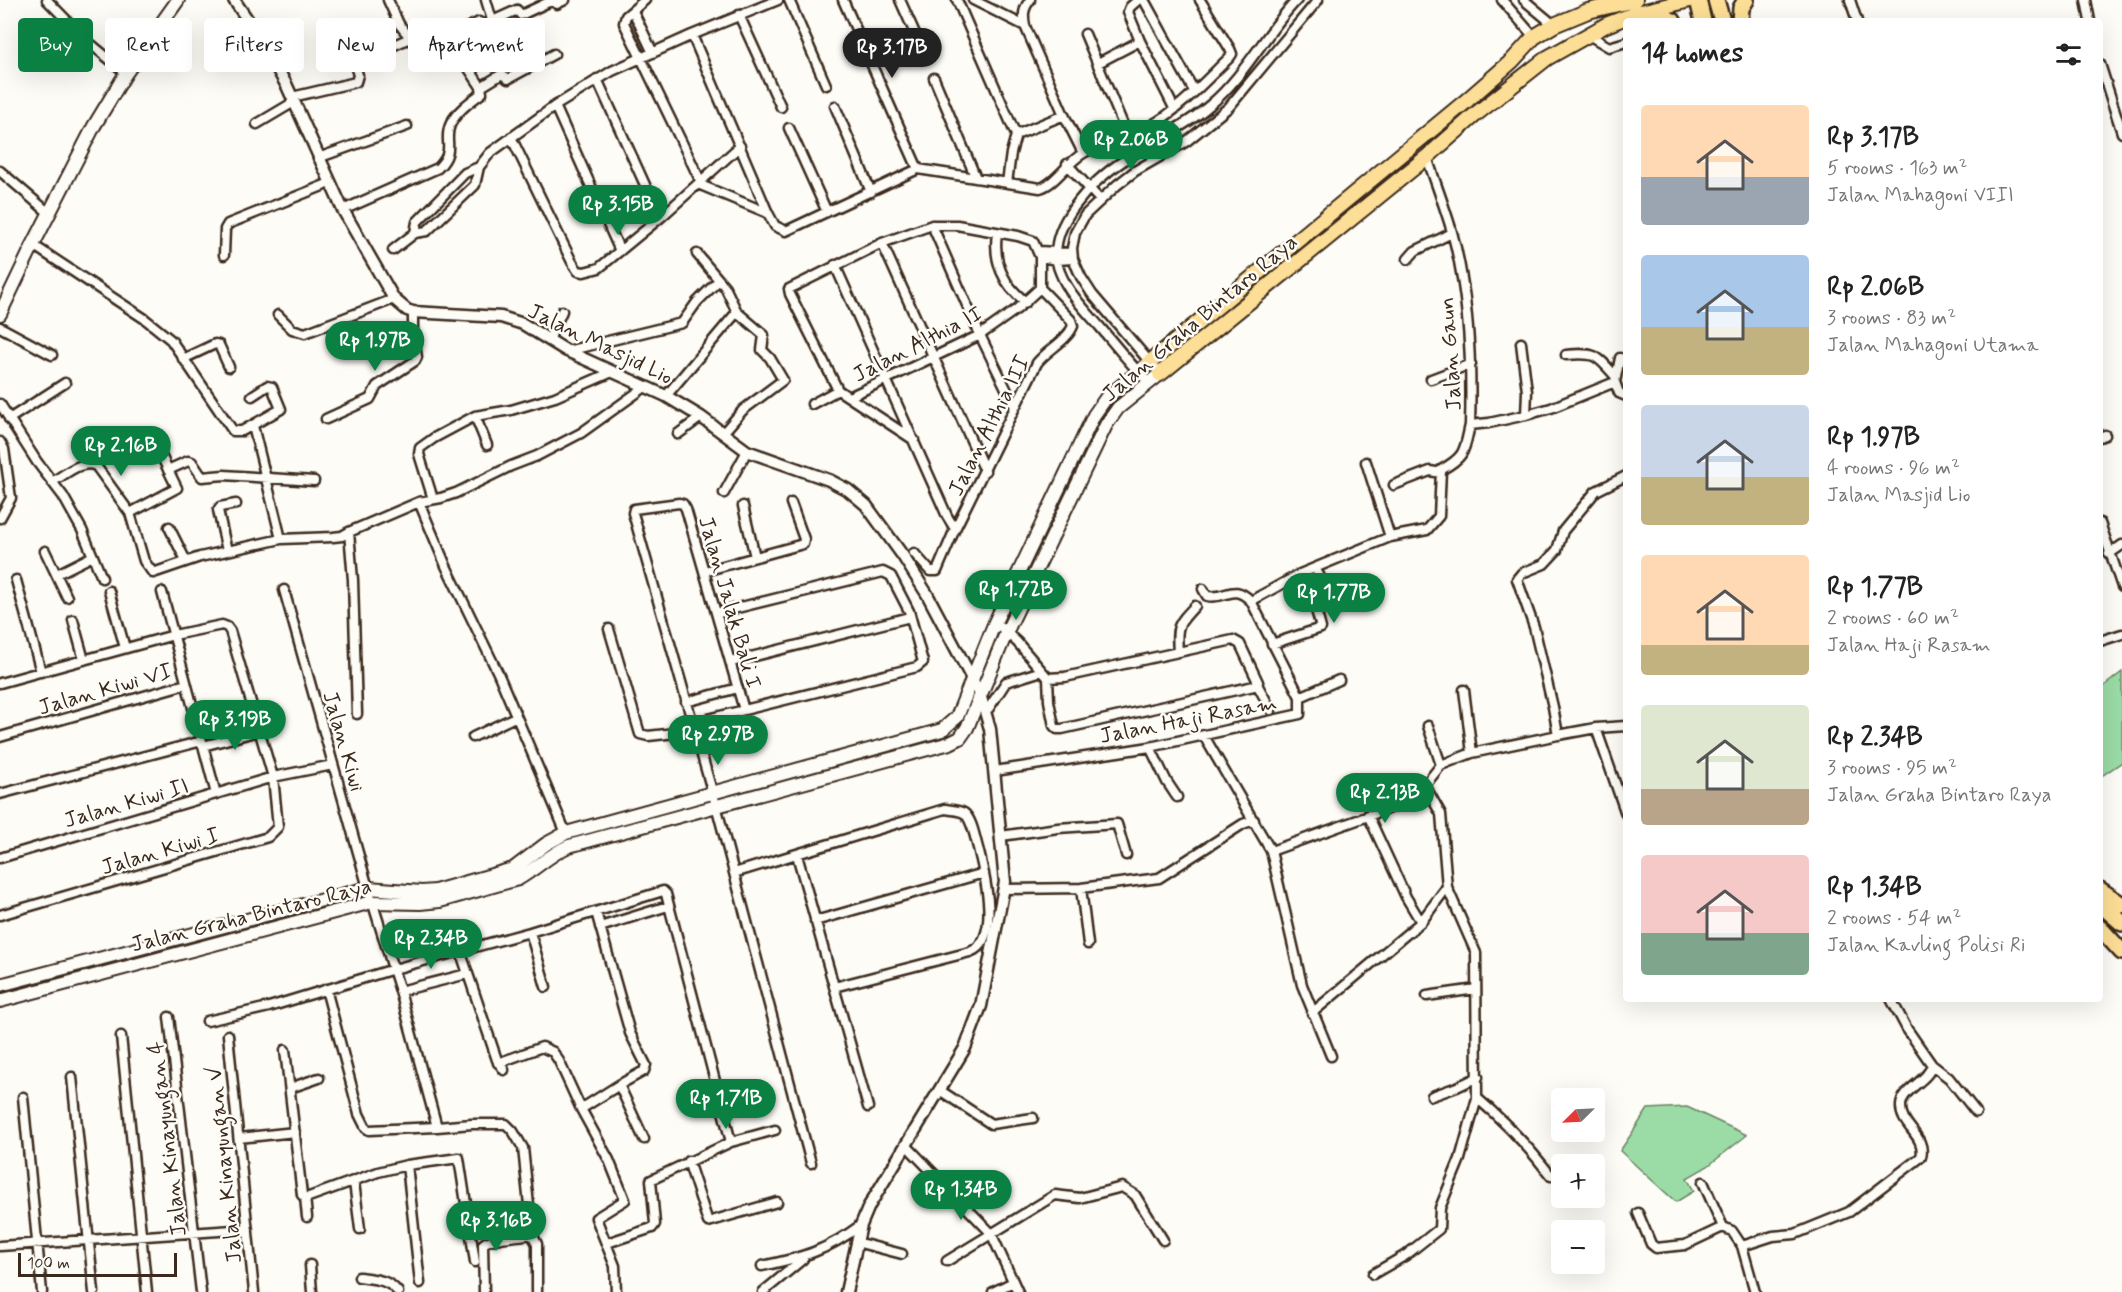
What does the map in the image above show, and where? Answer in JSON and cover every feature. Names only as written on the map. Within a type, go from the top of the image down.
[{"type":"highway","points":[[1698,0],[1702,18]]},
{"type":"highway","points":[[1716,0],[1721,18]]},
{"type":"highway","points":[[1732,0],[1738,18]]},
{"type":"highway","points":[[1739,18],[1741,8],[1746,0]]},
{"type":"highway","points":[[1636,7],[1668,18]]},
{"type":"highway","points":[[2103,892],[2122,904]]},
{"type":"highway","points":[[2103,907],[2122,923]]},
{"type":"highway","points":[[2103,923],[2122,940]]},
{"type":"highway","points":[[2103,931],[2122,952]]},
{"type":"main road","points":[[0,314],[94,126],[126,74],[178,0]]},
{"type":"main road","name":"Jalan Graha Bintaro Raya","points":[[0,1000],[372,902],[440,901],[518,879],[548,857],[569,846],[950,743],[960,738],[967,728],[1007,631],[1106,425],[1118,408],[1547,58],[1636,7],[1688,0]]},
{"type":"main road","name":"Jalan Graha Bintaro Raya","points":[[0,984],[368,888],[422,892],[513,870],[546,844],[566,833],[942,730],[957,717],[995,622],[1094,415],[1106,398],[1465,102],[1512,61],[1534,37],[1554,25],[1588,11],[1621,2],[1636,7]]},
{"type":"main road","points":[[831,760],[834,773]]},
{"type":"main road","points":[[215,928],[218,942]]},
{"type":"street","points":[[47,0],[86,40],[126,74]]},
{"type":"street","points":[[234,0],[260,39],[293,100],[343,210],[394,298],[407,310],[413,312],[413,333],[417,357],[415,361],[377,386],[370,399],[326,419]]},
{"type":"street","points":[[388,0],[399,24],[408,35]]},
{"type":"street","points":[[486,0],[491,18]]},
{"type":"street","points":[[497,18],[517,10],[521,15],[551,1],[557,4],[565,0]]},
{"type":"street","points":[[645,0],[626,16],[624,23],[700,183],[768,213]]},
{"type":"street","points":[[393,250],[415,233],[427,231],[475,186],[479,167],[490,153],[555,106],[597,79],[641,58],[692,34],[778,0]]},
{"type":"street","points":[[789,0],[826,85]]},
{"type":"street","points":[[843,0],[918,169]]},
{"type":"street","points":[[900,0],[926,58]]},
{"type":"street","points":[[957,0],[1016,135],[1007,183]]},
{"type":"street","points":[[973,0],[1025,26]]},
{"type":"street","points":[[1030,0],[1024,8],[1025,26],[1083,153]]},
{"type":"street","points":[[1138,0],[1128,12],[1174,108]]},
{"type":"street","points":[[1144,0],[1194,91]]},
{"type":"street","points":[[692,34],[774,226],[786,231],[918,169],[1040,188],[1046,187],[1067,164],[1083,153],[1151,125],[1194,91],[1230,57],[1232,54],[1200,0]]},
{"type":"street","points":[[1154,378],[1138,372],[1071,291],[1060,273],[1057,257],[1060,231],[1071,211],[1090,188],[1125,159],[1174,131],[1221,96],[1297,0]]},
{"type":"street","points":[[1154,378],[1149,363],[1092,294],[1081,277],[1072,256],[1075,233],[1085,215],[1135,171],[1187,141],[1220,116],[1318,0]]},
{"type":"street","points":[[1502,0],[1534,37]]},
{"type":"street","points":[[1524,0],[1554,25]]},
{"type":"street","points":[[1850,0],[1856,18]]},
{"type":"street","points":[[2086,0],[2089,18]]},
{"type":"street","points":[[633,11],[653,53]]},
{"type":"street","points":[[739,15],[781,106]]},
{"type":"street","points":[[1085,34],[1127,134]]},
{"type":"street","points":[[1587,34],[1609,47],[1623,43]]},
{"type":"street","points":[[257,124],[293,100],[356,82],[358,75],[353,59],[386,43],[392,46],[408,39]]},
{"type":"street","points":[[1098,63],[1140,41]]},
{"type":"street","points":[[481,87],[502,74],[508,79],[554,54]]},
{"type":"street","points":[[343,210],[438,168],[444,162],[448,153],[449,125],[461,109],[482,93],[481,87],[471,72]]},
{"type":"street","points":[[934,78],[976,178]]},
{"type":"street","points":[[597,79],[660,218]]},
{"type":"street","points":[[2103,81],[2122,133]]},
{"type":"street","points":[[555,106],[621,251]]},
{"type":"street","points":[[835,106],[871,192]]},
{"type":"street","points":[[1016,135],[1064,115]]},
{"type":"street","points":[[318,158],[407,126]]},
{"type":"street","points":[[789,128],[827,212]]},
{"type":"street","points":[[511,136],[578,271],[584,272],[599,268],[621,251],[740,146]]},
{"type":"street","name":"Jalan Gaun","points":[[1427,157],[1452,233],[1464,296],[1471,364],[1470,425],[1489,423],[1551,408],[1616,380]]},
{"type":"street","points":[[1067,164],[1100,200]]},
{"type":"street","points":[[415,233],[417,222],[465,173],[479,167]]},
{"type":"street","points":[[0,171],[49,213]]},
{"type":"street","points":[[224,255],[225,229],[228,224],[330,183]]},
{"type":"street","points":[[932,225],[980,335],[1016,407]]},
{"type":"street","points":[[914,440],[838,390],[789,294],[789,289],[882,243],[917,228],[932,225],[957,225],[1033,241],[1039,254],[1040,288]]},
{"type":"street","points":[[997,233],[996,251],[1000,269],[1008,285],[1026,302]]},
{"type":"street","points":[[1408,259],[1415,251],[1452,233]]},
{"type":"street","points":[[882,243],[985,471]]},
{"type":"street","points":[[33,245],[145,319],[171,340],[233,431],[242,432],[281,409],[272,387],[267,386],[252,396]]},
{"type":"street","points":[[697,254],[729,294],[737,312],[762,332],[764,338],[762,350],[783,380],[743,410],[723,433]]},
{"type":"street","points":[[1039,254],[1057,257],[1072,256]]},
{"type":"street","points":[[835,266],[947,516],[955,529]]},
{"type":"street","points":[[567,351],[682,323],[697,302],[719,280]]},
{"type":"street","name":"Jalan Althia II","points":[[849,398],[980,335],[1026,302],[1040,288]]},
{"type":"street","name":"Jalan Althia III","points":[[914,553],[930,571],[937,571],[955,529],[1043,356],[1071,332],[1073,326],[1071,320],[1040,288]]},
{"type":"street","points":[[278,315],[292,329],[305,333],[394,298]]},
{"type":"street","points":[[549,340],[562,311]]},
{"type":"street","name":"Jalan Masjid Lio","points":[[413,312],[501,317],[523,324],[567,351],[666,396],[747,451],[829,480],[848,490],[866,505],[903,556],[927,594],[980,694],[990,729],[1005,882],[981,1006],[965,1048],[869,1206],[856,1242],[846,1292]]},
{"type":"street","points":[[666,396],[737,312]]},
{"type":"street","points":[[0,327],[52,355]]},
{"type":"street","points":[[1521,343],[1527,391],[1526,415]]},
{"type":"street","points":[[183,359],[215,344],[219,345],[229,367]]},
{"type":"street","points":[[1566,356],[1586,353],[1599,358],[1616,380]]},
{"type":"street","points":[[1620,358],[1616,380],[1619,393],[1623,395]]},
{"type":"street","points":[[1431,379],[1471,364]]},
{"type":"street","points":[[432,499],[419,454],[420,448],[434,438],[475,416],[511,410],[555,398],[612,372]]},
{"type":"street","points":[[9,419],[64,383]]},
{"type":"street","points":[[52,482],[83,464],[89,463],[96,466],[130,513],[144,561],[151,571],[156,573],[186,561],[281,539],[342,536],[419,502],[456,493],[566,441],[589,428],[645,387]]},
{"type":"street","points":[[1007,390],[1026,387]]},
{"type":"street","points":[[812,404],[838,390]]},
{"type":"street","points":[[0,404],[37,462],[63,496],[102,578]]},
{"type":"street","points":[[475,416],[487,445]]},
{"type":"street","points":[[678,434],[700,417]]},
{"type":"street","points":[[1203,589],[1207,596],[1212,597],[1233,591],[1242,593],[1251,601],[1315,568],[1390,537],[1427,530],[1438,516],[1441,470],[1459,459],[1466,446],[1470,425]]},
{"type":"street","points":[[253,426],[264,479],[281,539]]},
{"type":"street","points":[[130,513],[177,488],[153,439]]},
{"type":"street","points":[[0,442],[4,449],[11,498],[0,518]]},
{"type":"street","points":[[724,493],[747,451]]},
{"type":"street","points":[[168,470],[188,461],[192,462],[205,478],[224,475],[314,481]]},
{"type":"street","points":[[1366,462],[1390,537]]},
{"type":"street","points":[[1394,485],[1430,471],[1441,473]]},
{"type":"street","points":[[1558,735],[1534,627],[1517,579],[1522,573],[1544,564],[1557,550],[1563,531],[1596,491],[1623,478]]},
{"type":"street","points":[[419,502],[446,566],[498,672],[515,717],[566,833]]},
{"type":"street","points":[[705,571],[803,544],[804,539],[792,502]]},
{"type":"street","points":[[227,551],[218,510],[220,507],[237,504]]},
{"type":"street","name":"Jalan Jalak Bali I","points":[[686,702],[633,513],[634,509],[683,504],[705,571],[744,710]]},
{"type":"street","points":[[743,506],[755,557]]},
{"type":"street","points":[[169,527],[186,561]]},
{"type":"street","points":[[349,532],[353,580],[357,714]]},
{"type":"street","points":[[2103,533],[2122,587]]},
{"type":"street","points":[[2109,554],[2122,545]]},
{"type":"street","points":[[45,550],[68,597]]},
{"type":"street","points":[[57,574],[93,556]]},
{"type":"street","points":[[1272,644],[1322,628],[1314,603],[1328,598],[1329,593],[1315,568]]},
{"type":"street","points":[[609,629],[640,734],[648,736],[693,727],[744,710],[917,667],[923,662],[910,617],[891,576],[883,572],[717,613]]},
{"type":"street","points":[[16,580],[41,672]]},
{"type":"street","name":"Jalan Kiwi","points":[[284,590],[372,902],[394,969],[437,1127]]},
{"type":"street","points":[[109,591],[125,648]]},
{"type":"street","points":[[162,592],[216,794]]},
{"type":"street","name":"Jalan Haji Rasam","points":[[995,771],[1150,747],[1300,714],[1300,698],[1251,601]]},
{"type":"street","points":[[1178,652],[1177,632],[1181,622],[1195,606]]},
{"type":"street","points":[[730,663],[910,617]]},
{"type":"street","points":[[73,620],[84,660]]},
{"type":"street","points":[[995,622],[1007,631],[1045,675],[1054,726],[1057,729],[1257,684]]},
{"type":"street","points":[[0,683],[174,635],[222,625],[230,631],[273,777]]},
{"type":"street","points":[[2103,640],[2122,634]]},
{"type":"street","points":[[989,708],[1006,682],[1045,675],[1065,677],[1233,640],[1237,641],[1271,710]]},
{"type":"street","points":[[1300,698],[1339,680]]},
{"type":"street","name":"Jalan Kiwi VI","points":[[0,737],[186,684]]},
{"type":"street","points":[[738,688],[686,702],[716,805],[811,1163]]},
{"type":"street","points":[[1464,690],[1472,753]]},
{"type":"street","points":[[473,737],[515,717]]},
{"type":"street","points":[[1428,726],[1441,765]]},
{"type":"street","points":[[1271,851],[1413,800],[1441,765],[1472,753],[1596,728],[1623,726]]},
{"type":"street","points":[[1596,728],[1623,805]]},
{"type":"street","points":[[0,794],[259,730]]},
{"type":"street","points":[[1204,736],[1271,851],[1302,985],[1330,1056]]},
{"type":"street","points":[[1150,747],[1177,797]]},
{"type":"street","name":"Jalan Kiwi II","points":[[0,858],[273,777],[333,765]]},
{"type":"street","name":"Jalan Kiwi I","points":[[0,915],[268,837],[278,827],[273,777]]},
{"type":"street","points":[[1373,1274],[1406,1254],[1439,1228],[1440,1208],[1460,1159],[1477,1098],[1476,953],[1447,887],[1441,814],[1424,784]]},
{"type":"street","points":[[734,873],[945,809],[964,813],[968,818],[984,873],[989,899],[986,933],[979,947],[975,950],[834,987]]},
{"type":"street","points":[[1368,815],[1402,889],[1421,922]]},
{"type":"street","points":[[1003,889],[1081,888],[1159,878],[1243,824],[1254,820]]},
{"type":"street","points":[[1001,836],[1058,828],[1117,824],[1126,855]]},
{"type":"street","points":[[797,855],[868,1107]]},
{"type":"street","points":[[815,921],[984,873]]},
{"type":"street","points":[[1312,1013],[1421,922],[1447,887]]},
{"type":"street","points":[[1081,888],[1088,944]]},
{"type":"street","points":[[207,1021],[269,1006],[530,932],[662,891],[666,894],[731,1142]]},
{"type":"street","points":[[600,927],[669,906]]},
{"type":"street","points":[[581,1109],[644,1071],[646,1066],[630,1033],[596,912]]},
{"type":"street","points":[[530,932],[546,987]]},
{"type":"street","points":[[460,950],[501,1067],[543,1047],[553,1052],[609,1160],[625,1200],[596,1218],[608,1243],[615,1266],[616,1292]]},
{"type":"street","points":[[400,991],[467,974]]},
{"type":"street","points":[[326,989],[359,1114],[369,1131],[493,1123],[506,1124],[513,1131],[523,1148],[532,1234],[537,1244],[537,1292]]},
{"type":"street","points":[[1427,996],[1476,989]]},
{"type":"street","points":[[1893,1002],[1907,1029],[1932,1065],[1949,1078],[1976,1112]]},
{"type":"street","name":"Jalan Kinayungan 4","points":[[169,1017],[201,1292]]},
{"type":"street","name":"Jalan Kinayungan V","points":[[228,1035],[255,1292]]},
{"type":"street","points":[[121,1036],[147,1292]]},
{"type":"street","points":[[285,1050],[302,1195],[305,1197],[307,1217]]},
{"type":"street","points":[[1742,1246],[1773,1236],[1795,1234],[1849,1212],[1921,1157],[1923,1150],[1921,1143],[1902,1115],[1901,1105],[1904,1097],[1930,1073],[1932,1065]]},
{"type":"street","points":[[72,1077],[94,1292]]},
{"type":"street","points":[[1432,1096],[1457,1088],[1478,1077]]},
{"type":"street","points":[[290,1088],[319,1078]]},
{"type":"street","points":[[619,1085],[644,1139]]},
{"type":"street","points":[[941,1090],[991,1124],[1033,1118]]},
{"type":"street","points":[[22,1097],[42,1292]]},
{"type":"street","points":[[1477,1098],[1505,1121],[1531,1149],[1551,1176]]},
{"type":"street","points":[[608,1243],[652,1228],[655,1224],[651,1180],[731,1142],[776,1130]]},
{"type":"street","points":[[239,1138],[295,1132]]},
{"type":"street","points":[[907,1146],[991,1233],[1018,1292]]},
{"type":"street","points":[[305,1197],[378,1172],[406,1165],[459,1158],[476,1262]]},
{"type":"street","points":[[688,1161],[708,1222],[777,1202]]},
{"type":"street","points":[[406,1165],[420,1283]]},
{"type":"street","points":[[354,1182],[360,1229]]},
{"type":"street","points":[[1703,1182],[1723,1227],[1732,1231],[1742,1246],[1755,1292]]},
{"type":"street","points":[[947,1261],[1055,1196],[1080,1198],[1122,1187],[1135,1195],[1163,1240]]},
{"type":"street","points":[[1638,1213],[1656,1248],[1685,1245],[1723,1227]]},
{"type":"street","points":[[763,1292],[806,1257],[842,1239],[861,1225]]},
{"type":"street","points":[[0,1246],[248,1229]]},
{"type":"street","points":[[484,1292],[483,1244],[494,1239],[532,1234]]},
{"type":"street","points":[[856,1242],[902,1254]]},
{"type":"street","points":[[762,1266],[806,1257]]},
{"type":"street","points":[[310,1265],[312,1292]]},
{"type":"street","points":[[359,1277],[388,1282],[398,1292]]},
{"type":"street","points":[[993,1292],[1013,1282]]},
{"type":"green space","points":[[2122,672],[2122,762],[2103,775],[2103,687]]},
{"type":"green space","points":[[1687,1107],[1747,1135],[1708,1166],[1687,1178],[1694,1191],[1676,1202],[1620,1151],[1648,1109]]}]
